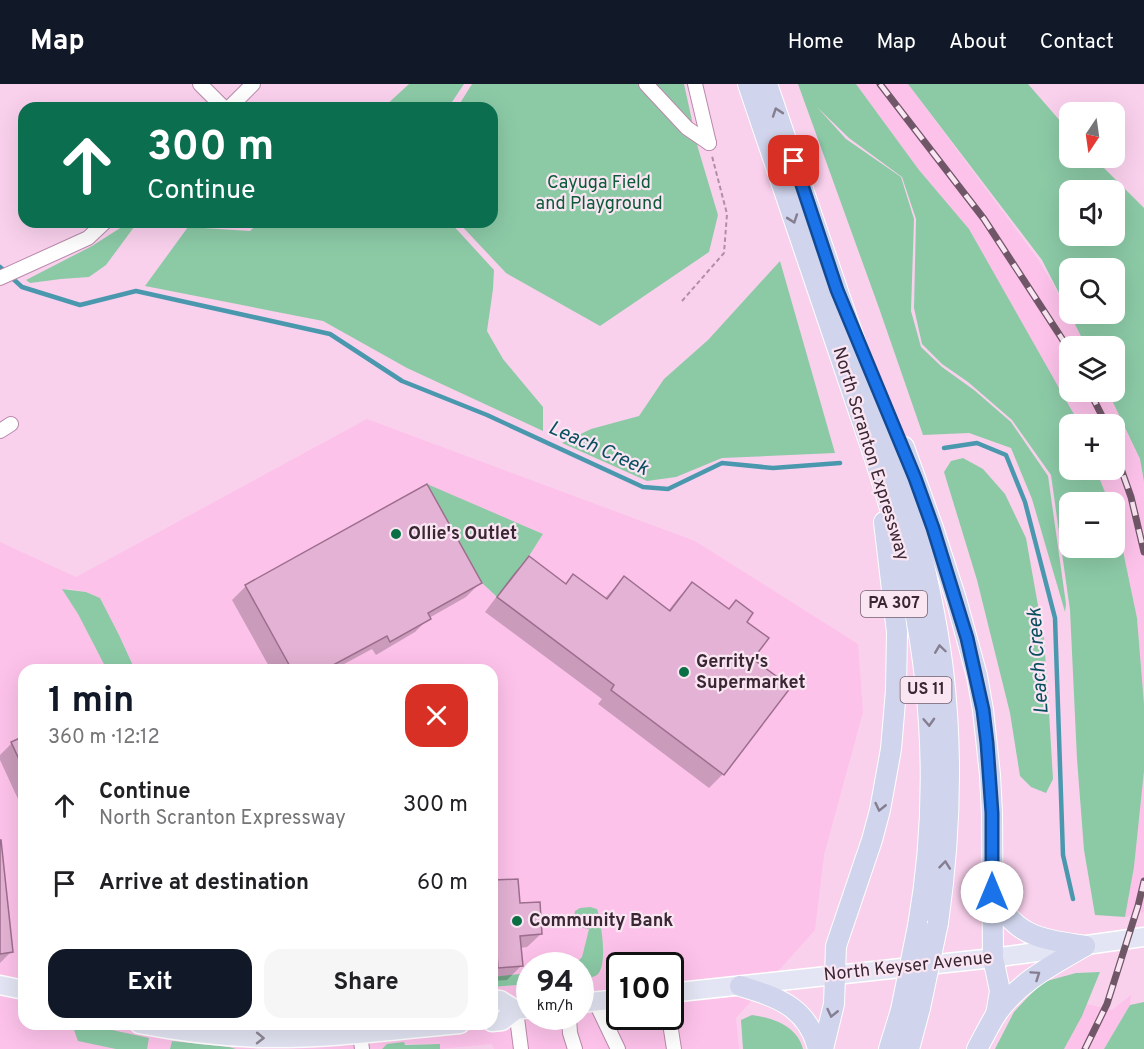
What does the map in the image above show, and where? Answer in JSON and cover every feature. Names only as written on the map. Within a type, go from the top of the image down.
[{"type":"highway","name":"North Scranton Expressway","points":[[748,84],[875,459],[891,511],[912,596],[919,634],[930,747],[930,821],[924,891],[928,924]]},
{"type":"highway","name":"North Scranton Expressway","points":[[767,84],[893,454],[922,555],[938,631],[947,709],[950,786],[946,858],[928,924],[911,1009],[909,1049]]},
{"type":"highway","name":"PA 307","points":[[837,290],[915,478],[953,588],[967,638],[981,699],[987,743],[992,813],[992,892]]},
{"type":"highway","name":"PA 307","points":[[834,975],[836,946],[863,869],[880,810],[894,718],[897,632],[875,459]]},
{"type":"highway","points":[[992,892],[1001,909],[1018,927],[1043,938],[1085,946]]},
{"type":"highway","points":[[992,892],[993,958],[1000,991],[996,1015]]},
{"type":"highway","points":[[977,1049],[996,1015],[1014,994],[1034,976],[1085,946]]},
{"type":"highway","points":[[823,1049],[834,1004],[834,975]]},
{"type":"highway","points":[[740,986],[770,995],[789,1005],[809,1024],[818,1049]]},
{"type":"highway","name":"North Scranton Expressway","points":[[890,1049],[911,1009]]},
{"type":"main road","name":"North Keyser Avenue","points":[[684,992],[993,958],[1144,937]]},
{"type":"main road","points":[[0,985],[18,989]]},
{"type":"main road","points":[[498,1000],[516,1006]]},
{"type":"main road","points":[[498,1021],[516,1013]]},
{"type":"main road","points":[[174,1030],[236,1037],[280,1038],[353,1036],[406,1030]]},
{"type":"street","points":[[200,84],[218,102]]},
{"type":"street","points":[[235,102],[253,84]]},
{"type":"street","points":[[646,84],[687,128],[709,144]]},
{"type":"street","points":[[695,84],[709,144]]},
{"type":"street","points":[[0,278],[88,238],[99,228]]},
{"type":"street","points":[[594,1011],[618,1049]]},
{"type":"street","points":[[521,1049],[522,1030]]},
{"type":"street","points":[[570,1030],[576,1049]]},
{"type":"street","points":[[671,1030],[674,1049]]},
{"type":"path","points":[[682,301],[724,252],[728,214],[709,144]]},
{"type":"shaded area","points":[[856,84],[908,84],[1038,259],[1059,295],[1059,324],[1074,324],[1081,336],[1059,336],[1059,390],[969,229],[919,170]]},
{"type":"shaded area","points":[[1066,402],[1113,402],[1119,414],[1072,414]]},
{"type":"shaded area","points":[[367,419],[695,541],[858,644],[863,712],[824,855],[815,930],[736,1018],[739,1049],[494,1049],[492,1044],[440,1049],[439,1044],[388,1044],[382,1049],[236,1049],[172,1041],[170,1049],[0,1049],[0,542],[76,577]],"holes":[[[427,485],[543,534],[497,597],[482,583]]]},
{"type":"shaded area","points":[[1125,428],[1140,459],[1144,482],[1144,704],[1137,618],[1124,558],[1125,492],[1105,492],[1100,480],[1125,480]]},
{"type":"shaded area","points":[[1144,771],[1144,912],[1125,917],[1134,867]]},
{"type":"shaded area","points":[[1131,995],[1130,1005],[1104,1049],[1064,1049],[1087,1004],[1112,1010]]},
{"type":"green space","points":[[409,84],[464,84],[452,102],[390,102]]},
{"type":"green space","name":"Cayuga Field and Playground","points":[[472,84],[684,84],[698,148],[718,215],[709,252],[600,326],[506,273],[464,228],[498,228],[498,102],[461,102]]},
{"type":"green space","points":[[798,84],[856,84],[919,170],[969,229],[1059,388],[1059,402],[1067,402],[1074,414],[1059,414],[1059,480],[1100,480],[1105,492],[1059,492],[1059,532],[1051,475],[1012,420],[968,382],[942,364],[922,344],[914,308],[916,219],[902,177],[849,138],[817,107],[846,139],[901,177],[914,219],[911,311],[921,347],[942,367],[974,390],[1011,422],[1048,476],[1066,604],[1065,612],[1032,499],[1011,448],[969,433],[923,435]]},
{"type":"green space","points":[[908,84],[1028,84],[1059,120],[1059,168],[1104,168],[1116,180],[1059,180],[1059,246],[1125,246],[1125,189],[1144,208],[1144,482],[1140,459],[1125,428],[1125,414],[1119,414],[1113,402],[1125,402],[1125,336],[1081,336],[1075,324],[1125,324],[1125,258],[1059,258],[1059,293],[1042,260]]},
{"type":"green space","points":[[120,228],[133,228],[106,265],[89,277],[30,283],[26,280],[92,246]]},
{"type":"green space","points":[[187,228],[250,231],[253,228],[456,228],[494,270],[487,331],[503,359],[543,407],[543,431],[407,368],[323,321],[145,286]]},
{"type":"green space","points":[[780,261],[835,453],[722,458],[676,477],[647,481],[562,443],[591,429],[639,416],[664,379],[708,340]]},
{"type":"green space","points":[[963,458],[983,469],[1005,494],[1026,538],[1044,639],[1053,779],[1046,793],[1031,787],[1020,776],[1010,713],[977,580],[944,472],[951,461]]},
{"type":"green space","points":[[427,484],[543,534],[497,597],[482,583]]},
{"type":"green space","points":[[1063,558],[1124,558],[1137,618],[1144,704],[1144,771],[1134,867],[1125,917],[1095,915],[1084,850],[1070,610]]},
{"type":"green space","points":[[62,589],[86,592],[100,598],[132,664],[104,664]]},
{"type":"green space","points":[[580,908],[597,909],[599,915],[603,961],[598,974],[594,976],[594,952],[583,952],[589,929],[573,926],[575,911]]},
{"type":"green space","points":[[1100,972],[1082,1016],[1064,1049],[995,1049],[1014,1012],[1043,982],[1076,973]]},
{"type":"green space","points":[[516,974],[516,985],[498,987],[498,976]]},
{"type":"green space","points":[[1144,1002],[1144,1049],[1104,1049],[1130,1005]]},
{"type":"green space","points":[[752,1015],[783,1024],[795,1034],[803,1049],[743,1049],[741,1020]]},
{"type":"green space","points":[[74,1030],[112,1030],[149,1038],[147,1049],[116,1049],[78,1041]]},
{"type":"green space","points":[[172,1041],[229,1047],[236,1049],[170,1049]]},
{"type":"green space","points":[[404,1042],[405,1045],[440,1044],[440,1049],[382,1049],[387,1044]]},
{"type":"building","name":"Ollie's Outlet","points":[[427,484],[482,583],[428,613],[431,619],[390,642],[387,636],[335,664],[289,664],[245,585]]},
{"type":"building","name":"Gerrity's Supermarket","points":[[529,556],[566,584],[573,574],[607,599],[624,576],[670,611],[692,582],[729,609],[736,600],[753,613],[747,622],[769,638],[753,659],[791,687],[724,775],[611,690],[614,685],[497,597]]},
{"type":"building","points":[[18,739],[18,757],[11,742]]},
{"type":"building","points":[[0,840],[13,952],[0,954]]},
{"type":"building","name":"Community Bank","points":[[518,879],[520,903],[540,902],[542,934],[520,936],[522,952],[516,952],[516,967],[498,968],[498,880]]},
{"type":"waterway","points":[[0,267],[22,287],[80,305],[136,291],[330,334],[402,381],[487,415],[643,487],[668,489],[722,463],[773,468],[840,463]]},
{"type":"waterway","name":"Leach Creek","points":[[944,448],[977,443],[1006,455],[1025,502],[1055,618],[1063,855],[1073,899]]},
{"type":"railway","points":[[880,84],[984,219],[1060,336]]},
{"type":"railway","points":[[1095,402],[1101,414]]},
{"type":"railway","points":[[1125,480],[1144,552]]},
{"type":"railway","points":[[1085,1049],[1107,1004],[1144,881]]},
{"type":"place","name":"Ollie's Outlet","points":[[396,534]]},
{"type":"place","name":"Gerrity's Supermarket","points":[[684,672]]},
{"type":"place","name":"Community Bank","points":[[517,921]]},
{"type":"route","points":[[794,161],[837,290],[915,478],[967,638],[977,676],[987,743],[992,813],[992,892]]}]
